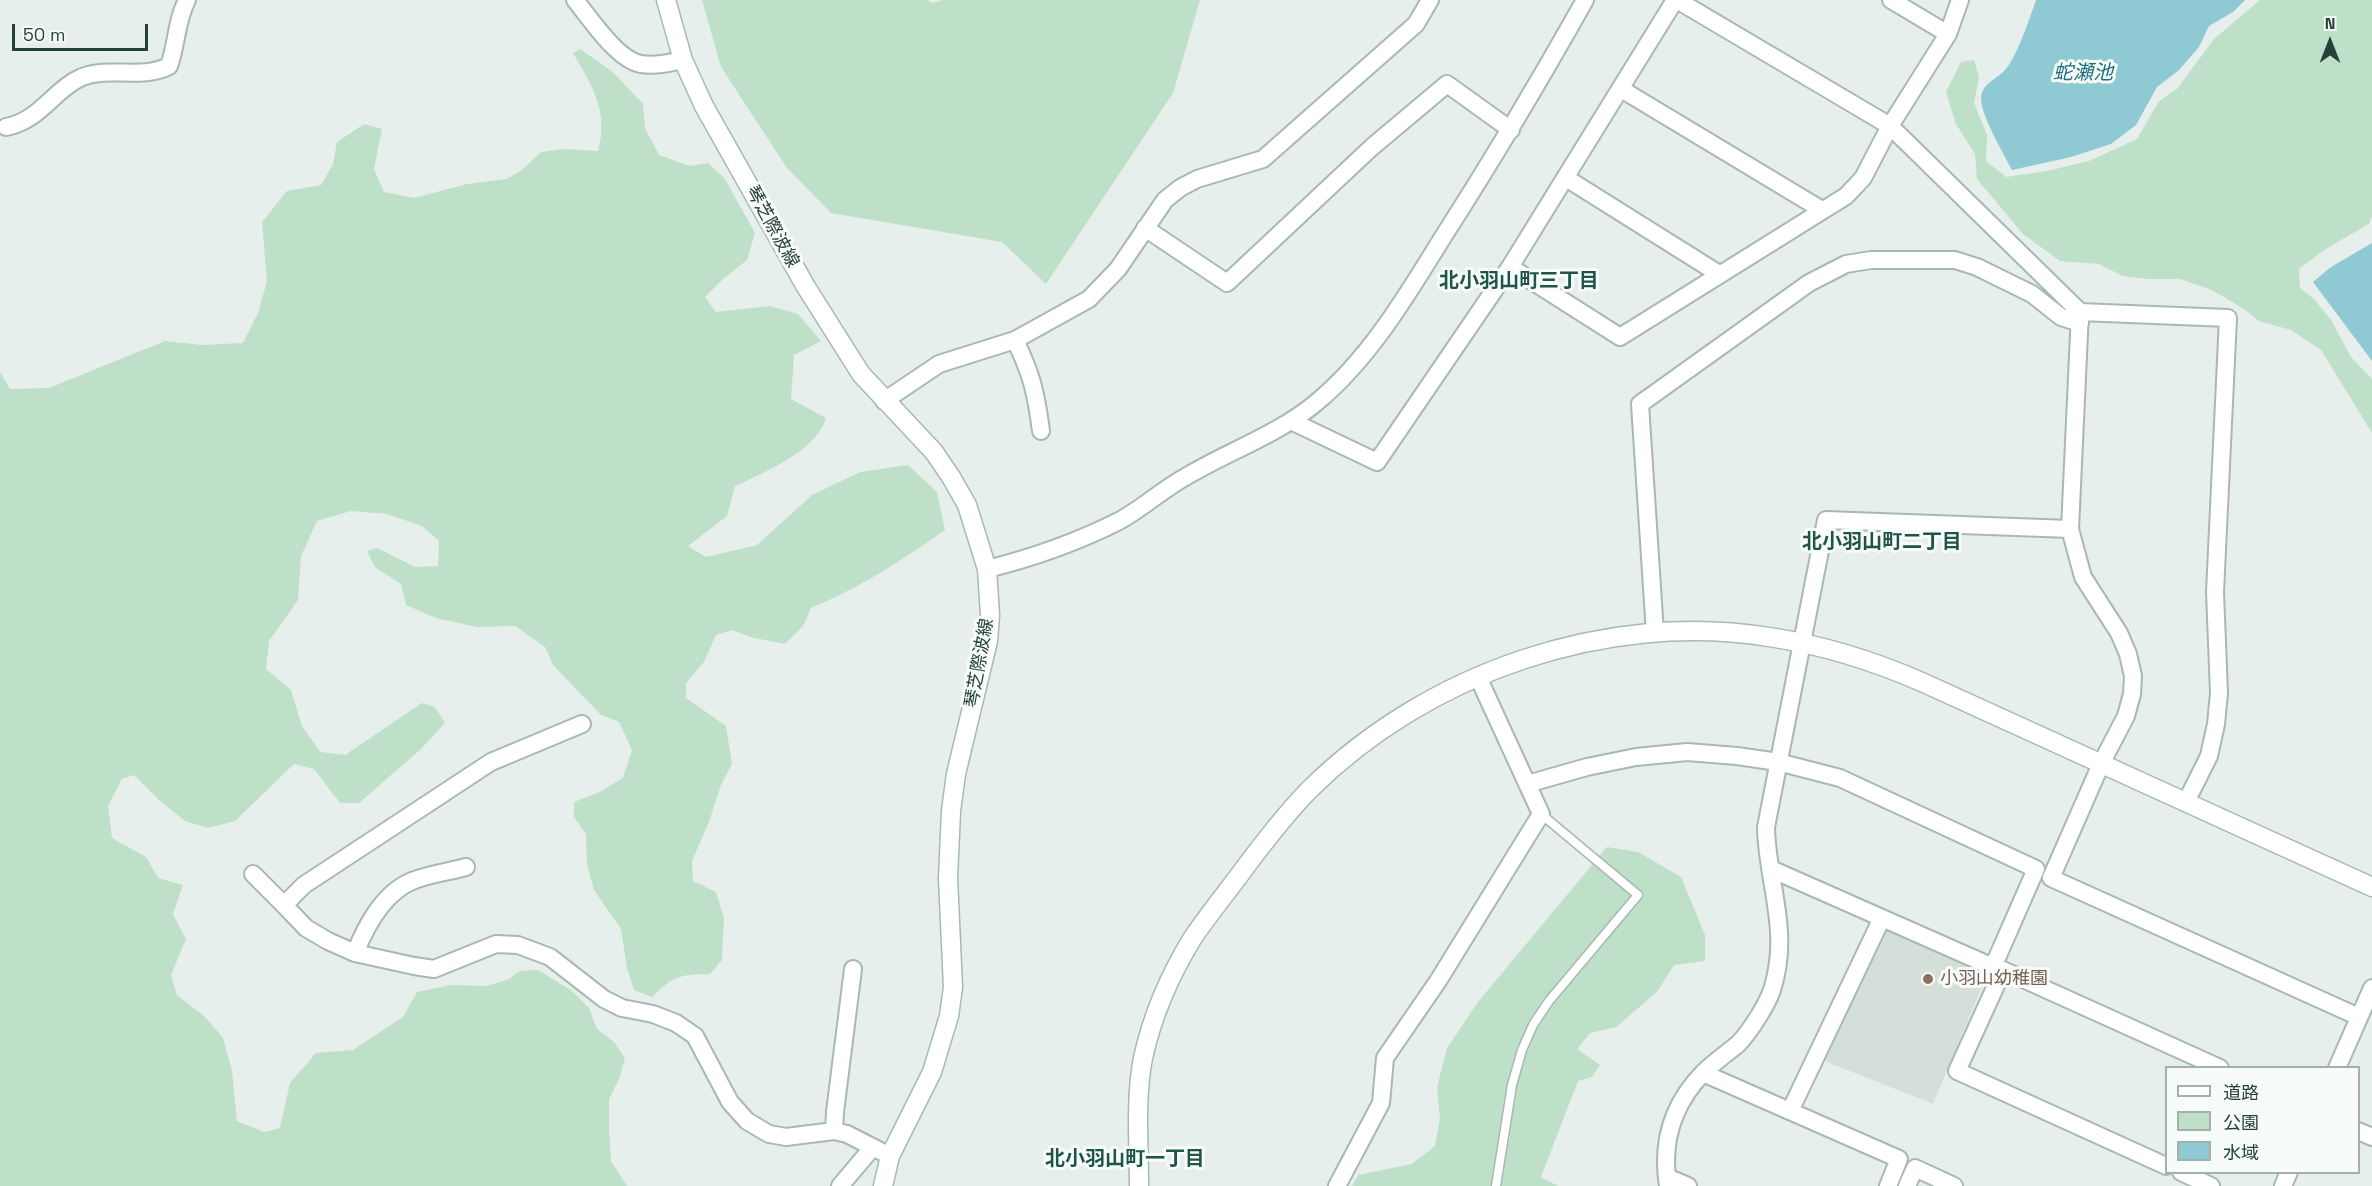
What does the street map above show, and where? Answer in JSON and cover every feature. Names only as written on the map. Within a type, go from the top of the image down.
[{"type":"street","points":[[6,127],[20,125],[73,82],[84,76],[98,73],[145,73],[169,66],[181,12],[187,0]]},
{"type":"street","points":[[575,0],[619,53],[639,64],[660,65],[683,60]]},
{"type":"street","name":"琴芝際波線","points":[[666,0],[683,60],[704,106],[806,287],[861,374],[933,452],[951,477],[967,505],[987,569],[990,615],[988,641],[956,774],[951,811],[948,878],[953,987],[950,1006],[941,1047],[932,1072],[890,1156],[883,1186]]},
{"type":"street","points":[[884,401],[939,364],[1016,340],[1089,299],[1118,269],[1165,200],[1180,188],[1197,179],[1263,159],[1416,24],[1430,0]]},
{"type":"street","points":[[987,569],[1021,560],[1079,539],[1120,520],[1186,477],[1291,421],[1317,402],[1358,361],[1398,309],[1511,130],[1585,0]]},
{"type":"street","points":[[1291,421],[1377,462],[1510,267],[1676,0],[1890,126],[2080,318],[2070,529],[2083,577],[2119,633],[2128,654],[2133,676],[2132,694],[2126,716],[2101,764],[2051,878],[2360,1017]]},
{"type":"street","points":[[1891,0],[1948,34]]},
{"type":"street","points":[[1510,267],[1620,337],[1846,196],[1863,178],[1890,126],[1948,34],[1960,0]]},
{"type":"street","points":[[1146,228],[1227,284],[1372,147],[1448,84],[1511,130]]},
{"type":"street","points":[[1621,89],[1822,210]]},
{"type":"street","points":[[1566,178],[1719,274]]},
{"type":"street","points":[[1655,633],[1640,404],[1809,283],[1846,264],[1871,260],[1955,260],[1977,267],[2032,294],[2061,317],[2228,318],[2215,592],[2218,693],[2216,724],[2209,756],[2186,802]]},
{"type":"street","points":[[1016,340],[1030,369],[1036,392],[1041,431]]},
{"type":"street","points":[[1688,1186],[1668,1181],[1665,1151],[1671,1120],[1686,1093],[1703,1073],[1740,1042],[1772,991],[1778,962],[1780,927],[1766,846],[1766,827],[1826,520],[2070,529]]},
{"type":"street","points":[[1138,1186],[1139,1090],[1143,1059],[1153,1022],[1169,983],[1192,940],[1245,867],[1310,790],[1372,737],[1422,704],[1479,676],[1543,653],[1607,638],[1655,633],[1726,632],[1803,643],[1854,656],[1890,668],[2372,887]]},
{"type":"street","points":[[1337,1186],[1381,1102],[1385,1058],[1479,916],[1542,814],[1479,676]]},
{"type":"street","points":[[284,905],[304,885],[491,762],[582,724]]},
{"type":"street","points":[[1527,784],[1626,759],[1687,753],[1737,756],[1778,762],[1840,778],[2036,869],[1993,967],[1771,869]]},
{"type":"street","points":[[355,953],[364,930],[384,903],[409,882],[466,867]]},
{"type":"street","points":[[253,874],[306,928],[355,953],[434,969],[496,944],[518,945],[550,957],[604,999],[622,1008],[653,1014],[676,1023],[695,1036],[730,1102],[747,1121],[769,1134],[786,1137],[834,1131],[847,1134],[890,1156]]},
{"type":"street","points":[[1790,1111],[1882,918]]},
{"type":"street","points":[[834,1131],[853,969]]},
{"type":"street","points":[[2165,1166],[1957,1071],[2003,970],[2216,1066]]},
{"type":"street","points":[[2338,1066],[2372,988]]},
{"type":"street","points":[[1703,1073],[1899,1160],[1888,1186]]},
{"type":"street","points":[[840,1186],[873,1147]]},
{"type":"street","points":[[1906,1186],[1915,1168],[1953,1186]]},
{"type":"street","points":[[2183,1174],[2211,1186]]},
{"type":"lane","points":[[1496,1186],[1512,1085],[1522,1050],[1533,1025],[1549,1002],[1638,895],[1542,814]]},
{"type":"shaded area","points":[[1885,929],[1988,972],[1933,1104],[1822,1060]]},
{"type":"green space","points":[[702,0],[927,0],[932,3],[943,0],[1200,0],[1173,93],[1046,284],[1002,242],[831,213],[787,168],[721,67]]},
{"type":"green space","points":[[2260,0],[2372,0],[2372,216],[2369,224],[2327,248],[2299,269],[2300,288],[2314,299],[2331,320],[2351,357],[2372,379],[2372,433],[2321,350],[2291,330],[2259,321],[2212,290],[2180,279],[2123,276],[2099,264],[2060,261],[2023,234],[1977,179],[1975,154],[1956,124],[1946,92],[1961,62],[1974,60],[1979,77],[1974,103],[1987,135],[1986,161],[2006,177],[2047,171],[2089,161],[2137,139],[2159,101],[2177,89],[2214,39]]},
{"type":"green space","points":[[580,49],[613,72],[643,104],[645,128],[659,155],[690,166],[708,163],[725,179],[755,233],[747,260],[705,297],[716,312],[770,306],[798,314],[821,341],[794,355],[791,399],[826,418],[820,430],[811,441],[788,460],[735,486],[727,516],[688,546],[706,557],[757,545],[812,495],[860,472],[908,465],[937,492],[945,530],[880,573],[811,608],[803,626],[785,644],[754,638],[732,630],[716,635],[704,662],[686,683],[686,698],[726,726],[732,764],[721,785],[709,822],[692,861],[693,881],[716,892],[724,918],[722,960],[710,974],[684,976],[672,980],[652,997],[634,990],[627,968],[621,929],[594,890],[587,864],[586,834],[574,817],[574,802],[600,792],[623,778],[632,750],[619,722],[601,715],[553,665],[545,647],[515,626],[477,627],[436,618],[406,605],[401,584],[375,567],[367,551],[377,548],[415,567],[438,566],[439,541],[422,526],[387,514],[351,511],[317,521],[301,556],[298,600],[269,641],[266,669],[291,690],[302,726],[320,752],[345,755],[422,703],[435,707],[445,723],[421,749],[359,803],[340,803],[314,769],[294,764],[235,821],[208,828],[185,821],[159,800],[134,775],[122,779],[108,806],[112,838],[146,857],[158,878],[183,885],[173,914],[186,939],[171,975],[177,995],[206,1018],[223,1038],[232,1071],[237,1121],[264,1132],[280,1128],[290,1083],[316,1053],[353,1050],[403,1017],[417,992],[451,985],[486,986],[507,980],[520,971],[538,970],[571,990],[589,1008],[597,1029],[614,1042],[625,1058],[619,1079],[609,1099],[609,1128],[611,1161],[627,1186],[0,1186],[0,372],[10,389],[49,388],[165,341],[202,345],[243,343],[258,313],[267,281],[262,222],[287,191],[321,185],[333,164],[337,142],[364,124],[382,129],[374,169],[384,192],[414,198],[467,184],[506,179],[521,171],[541,152],[563,149],[598,151],[601,137],[600,111],[592,88],[573,53]]},
{"type":"green space","points":[[1607,847],[1638,852],[1681,877],[1705,935],[1705,961],[1674,965],[1657,992],[1616,1027],[1590,1033],[1577,1049],[1600,1065],[1592,1077],[1578,1081],[1541,1177],[1558,1186],[1352,1186],[1358,1175],[1412,1164],[1435,1146],[1440,1119],[1437,1087],[1447,1048],[1478,1002]]},
{"type":"water","name":"蛇瀬池","points":[[2036,0],[2245,0],[2233,12],[2209,26],[2199,47],[2179,70],[2157,87],[2136,125],[2111,144],[2071,157],[2012,170],[1989,124],[1981,98],[1986,86],[2004,71],[2013,58]]},
{"type":"water","points":[[2372,243],[2372,361],[2313,282],[2331,267]]},
{"type":"place","name":"小羽山幼稚園","points":[[1928,979]]},
{"type":"district","name":"北小羽山町三丁目","points":[[1519,282]]},
{"type":"district","name":"北小羽山町二丁目","points":[[1882,543]]},
{"type":"district","name":"北小羽山町一丁目","points":[[1125,1160]]}]
